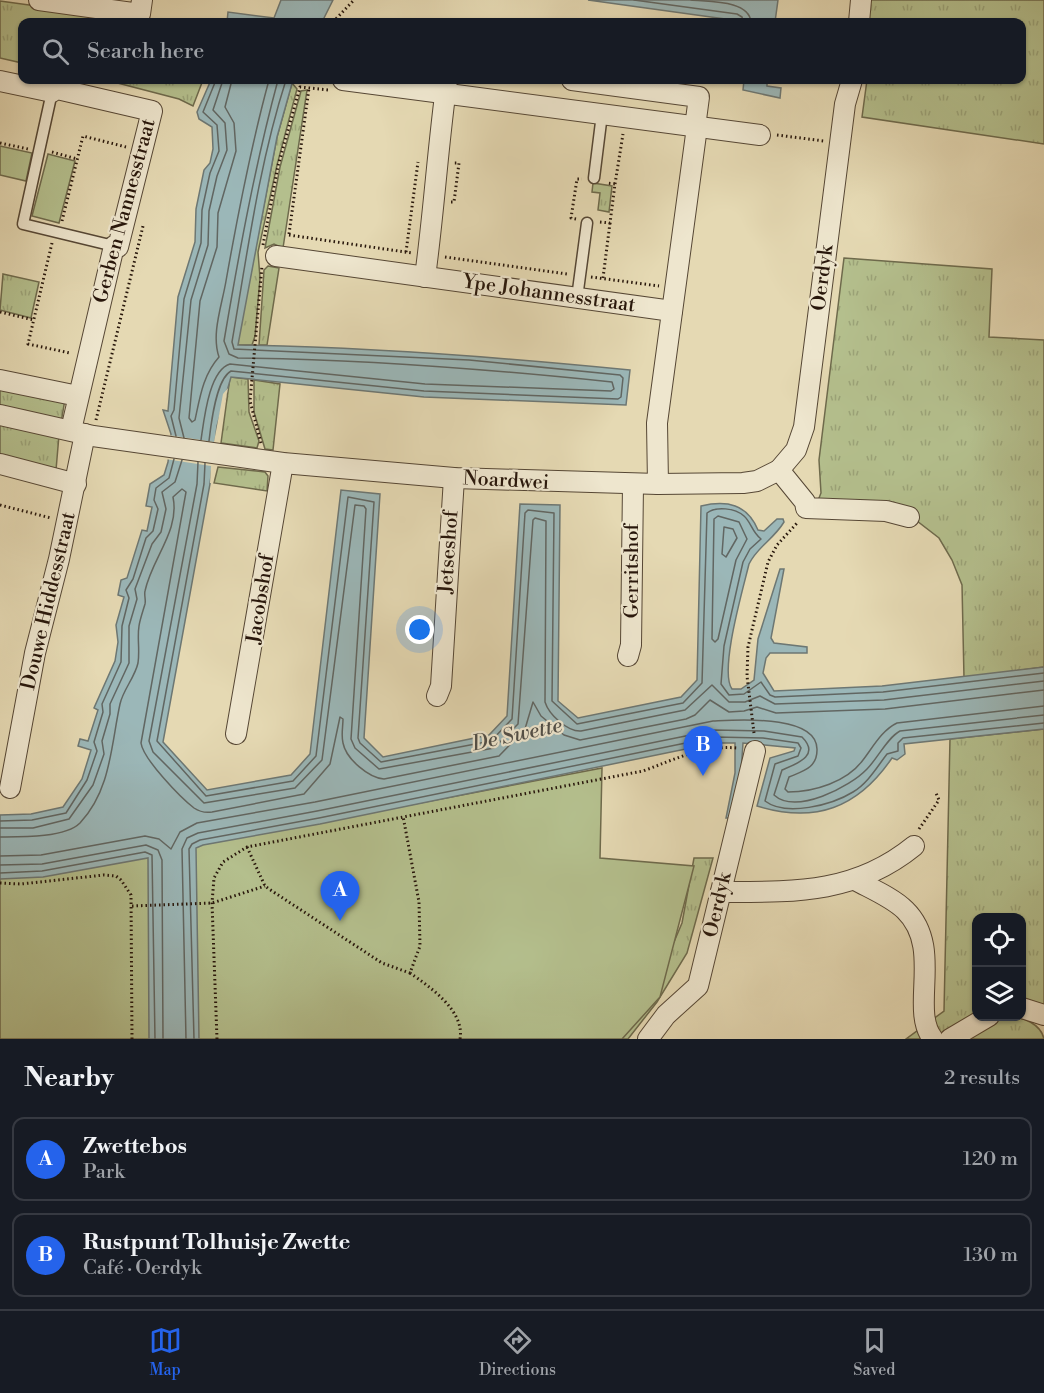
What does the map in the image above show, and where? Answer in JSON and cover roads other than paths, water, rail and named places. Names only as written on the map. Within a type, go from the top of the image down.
[{"type":"street","points":[[39,0],[140,14],[142,0]]},
{"type":"street","points":[[859,18],[861,0]]},
{"type":"street","name":"Gerben Nannesstraat","points":[[0,81],[52,92],[53,88],[152,111],[118,247],[114,246],[78,396],[83,434]]},
{"type":"street","points":[[602,84],[699,97],[657,423],[658,484]]},
{"type":"street","name":"Oerdyk","points":[[658,484],[757,481],[779,470],[796,450],[804,427],[840,143],[851,84]]},
{"type":"street","points":[[338,85],[446,87],[602,114],[760,135]]},
{"type":"street","points":[[425,277],[436,200],[436,160],[446,87]]},
{"type":"street","name":"Ype Johannesstraat","points":[[270,257],[672,310]]},
{"type":"street","points":[[0,380],[78,396]]},
{"type":"street","name":"Noardwei","points":[[0,415],[83,434],[283,463],[454,478],[658,484]]},
{"type":"street","name":"Douwe Hiddesstraat","points":[[10,788],[35,653],[76,484],[83,434]]},
{"type":"street","name":"Jacobshof","points":[[236,734],[283,463]]},
{"type":"street","points":[[0,464],[76,484]]},
{"type":"street","points":[[779,470],[805,502],[806,508],[886,511],[909,517]]},
{"type":"street","name":"Jetseshof","points":[[437,696],[441,686],[454,478]]},
{"type":"street","name":"Gerritshof","points":[[628,656],[631,645],[633,485]]},
{"type":"street","name":"Oerdyk","points":[[648,1039],[666,1015],[698,986],[755,743]]},
{"type":"street","points":[[721,892],[785,890],[857,881],[886,867],[914,846]]},
{"type":"street","points":[[857,881],[905,910],[922,936],[926,968],[925,1029],[933,1039]]},
{"type":"street","points":[[1026,1009],[1044,1016]]},
{"type":"street","points":[[950,1039],[982,1021]]},
{"type":"lane","points":[[52,92],[23,224],[114,246]]},
{"type":"lane","points":[[593,179],[602,114]]},
{"type":"lane","points":[[577,298],[588,222]]},
{"type":"water","points":[[281,0],[333,0],[324,18],[274,18]]},
{"type":"water","points":[[588,0],[778,0],[776,18],[718,18]]},
{"type":"water","points":[[228,12],[274,18],[227,18]]},
{"type":"water","name":"De Swette","points":[[209,84],[292,84],[277,137],[238,345],[434,353],[630,370],[626,405],[424,397],[231,377],[217,426],[210,484],[163,742],[207,790],[291,775],[310,754],[341,490],[380,494],[364,738],[383,757],[489,735],[507,716],[520,504],[560,505],[558,701],[578,718],[681,697],[697,680],[701,506],[728,504],[748,514],[758,530],[764,531],[777,519],[783,519],[784,522],[749,564],[730,648],[728,665],[732,689],[741,689],[754,680],[758,639],[780,569],[784,569],[771,638],[774,643],[807,647],[807,653],[770,653],[766,658],[763,673],[774,691],[882,686],[1044,667],[1044,729],[904,744],[905,754],[897,760],[892,758],[865,789],[834,808],[816,812],[778,811],[757,806],[770,758],[794,751],[795,748],[743,743],[741,772],[731,818],[726,818],[735,773],[735,743],[715,743],[320,824],[203,845],[196,848],[199,1039],[149,1039],[148,858],[43,877],[0,879],[0,815],[31,814],[63,807],[82,779],[91,750],[78,746],[80,739],[88,741],[98,710],[94,708],[115,661],[118,642],[116,625],[124,597],[118,595],[121,580],[127,578],[142,530],[147,531],[152,507],[146,506],[150,484],[164,475],[168,462],[171,434],[163,410],[168,411],[178,297],[195,242],[196,209],[204,170],[210,163],[213,149],[212,127],[199,119],[197,112]]},
{"type":"water","points":[[744,84],[767,84],[767,86],[781,88],[780,98],[743,90]]},
{"type":"place","name":"Rustpunt Tolhuisje Zwette","points":[[703,776]]},
{"type":"place","name":"Zwettebos","points":[[340,921]]}]
